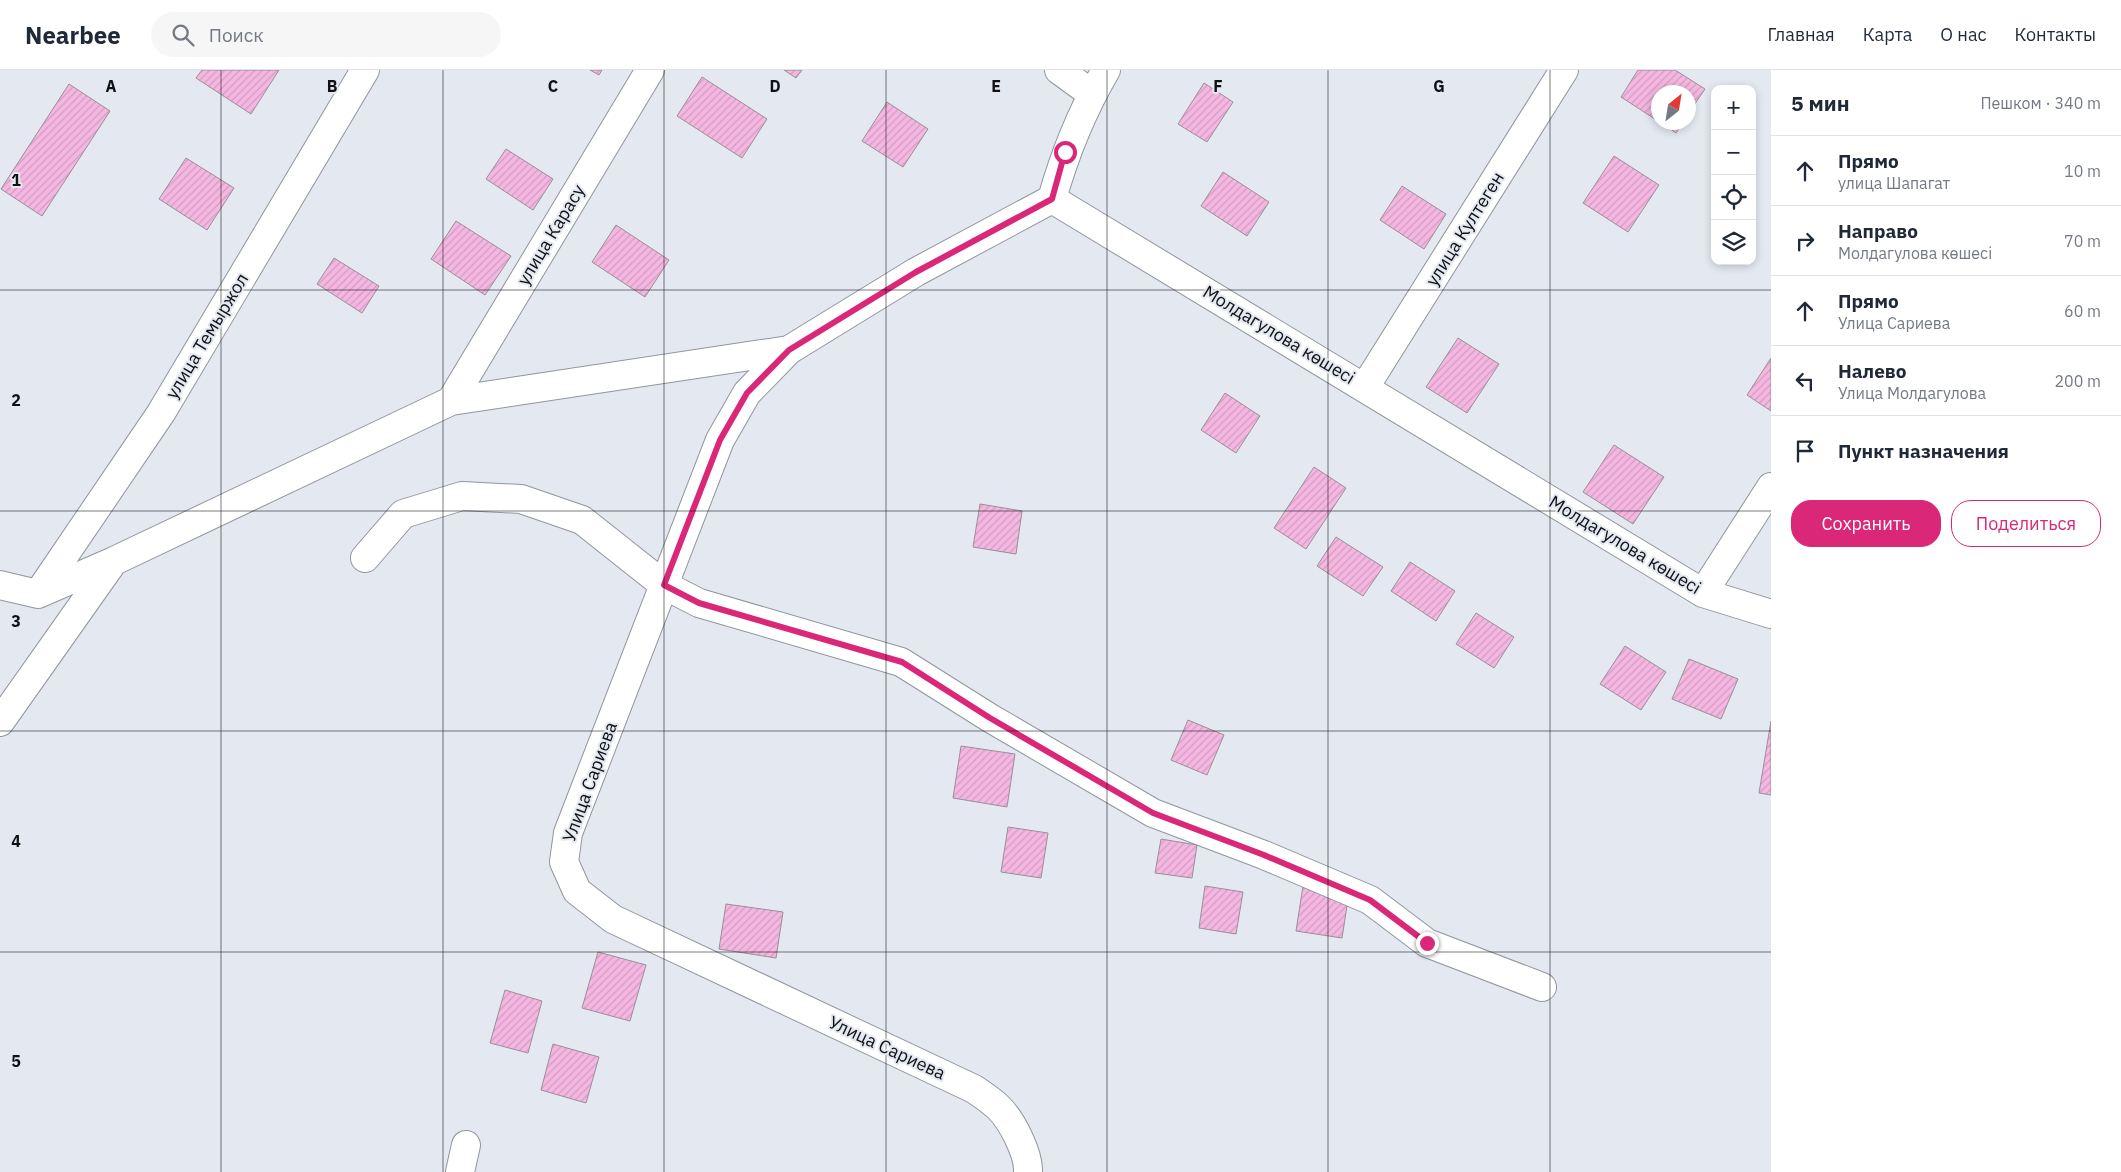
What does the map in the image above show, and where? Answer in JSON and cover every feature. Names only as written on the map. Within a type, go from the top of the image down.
[{"type":"street","name":"улица Темыржол","points":[[38,594],[161,413],[365,70]]},
{"type":"street","name":"улица Карасу","points":[[451,401],[650,70]]},
{"type":"street","points":[[1058,70],[1092,94]]},
{"type":"street","points":[[0,585],[38,594],[114,561],[451,401],[789,350],[916,272],[1052,199],[1065,152],[1092,94],[1106,70]]},
{"type":"street","name":"улица Култеген","points":[[1365,387],[1564,70]]},
{"type":"street","name":"Молдагулова көшесі","points":[[1052,199],[1365,387],[1703,594],[1771,614]]},
{"type":"street","name":"Улица Сариева","points":[[789,350],[747,393],[720,440],[568,833],[564,862],[577,891],[612,919],[974,1089],[1001,1110],[1019,1140],[1028,1164],[1028,1172]]},
{"type":"street","points":[[1703,594],[1771,487]]},
{"type":"street","points":[[364,558],[403,514],[462,496],[521,499],[582,520],[664,585],[699,603],[902,662],[990,718],[1153,813],[1264,855],[1370,900],[1427,943],[1542,987]]},
{"type":"street","points":[[0,722],[114,561]]},
{"type":"street","points":[[460,1172],[466,1144]]},
{"type":"building","points":[[202,70],[279,70],[251,114],[196,78]]},
{"type":"building","points":[[590,70],[602,70],[599,75]]},
{"type":"building","points":[[784,70],[802,70],[796,78]]},
{"type":"building","points":[[1638,70],[1675,70],[1705,89],[1696,102],[1696,85],[1651,85],[1651,116],[1621,97]]},
{"type":"building","points":[[702,77],[767,119],[742,158],[677,116]]},
{"type":"building","points":[[1204,83],[1233,102],[1207,142],[1178,124]]},
{"type":"building","points":[[69,84],[110,111],[42,216],[1,189]]},
{"type":"building","points":[[887,102],[928,129],[903,167],[862,141]]},
{"type":"building","points":[[506,149],[553,179],[533,210],[486,179]]},
{"type":"building","points":[[1614,156],[1659,185],[1628,232],[1583,203]]},
{"type":"building","points":[[186,158],[234,188],[207,230],[159,199]]},
{"type":"building","points":[[1223,172],[1269,202],[1247,236],[1201,206]]},
{"type":"building","points":[[1402,186],[1446,214],[1424,249],[1380,220]]},
{"type":"building","points":[[456,221],[511,256],[485,295],[431,259]]},
{"type":"building","points":[[616,225],[669,260],[645,297],[592,262]]},
{"type":"building","points":[[334,258],[379,286],[362,313],[317,284]]},
{"type":"building","points":[[1458,338],[1499,364],[1467,413],[1426,387]]},
{"type":"building","points":[[1771,358],[1771,411],[1747,395]]},
{"type":"building","points":[[1225,393],[1260,416],[1236,453],[1201,430]]},
{"type":"building","points":[[1614,445],[1664,477],[1633,524],[1583,492]]},
{"type":"building","points":[[1314,467],[1346,488],[1306,549],[1274,528]]},
{"type":"building","points":[[980,504],[1022,511],[1016,554],[973,547]]},
{"type":"building","points":[[1336,537],[1383,567],[1363,596],[1317,566]]},
{"type":"building","points":[[1410,562],[1455,591],[1436,621],[1391,591]]},
{"type":"building","points":[[1476,613],[1514,637],[1494,668],[1456,644]]},
{"type":"building","points":[[1625,646],[1666,672],[1641,710],[1600,684]]},
{"type":"building","points":[[1689,659],[1738,679],[1721,719],[1672,699]]},
{"type":"building","points":[[1188,720],[1224,735],[1207,775],[1171,760]]},
{"type":"building","points":[[1771,721],[1771,795],[1759,793]]},
{"type":"building","points":[[961,746],[1015,754],[1007,807],[953,798]]},
{"type":"building","points":[[1008,827],[1048,833],[1041,878],[1001,872]]},
{"type":"building","points":[[1161,839],[1197,845],[1192,878],[1155,873]]},
{"type":"building","points":[[1205,886],[1243,892],[1236,934],[1199,928]]},
{"type":"building","points":[[1303,886],[1349,893],[1342,938],[1296,931]]},
{"type":"building","points":[[726,904],[783,912],[776,958],[719,949]]},
{"type":"building","points":[[598,952],[646,965],[630,1021],[582,1008]]},
{"type":"building","points":[[505,990],[542,1001],[528,1053],[490,1043]]},
{"type":"building","points":[[553,1044],[599,1057],[586,1103],[541,1090]]},
{"type":"route","points":[[1065,152],[1052,199],[916,272],[789,350],[747,393],[720,440],[664,585],[699,603],[902,662],[990,718],[1153,813],[1264,855],[1370,900],[1427,943]]}]
